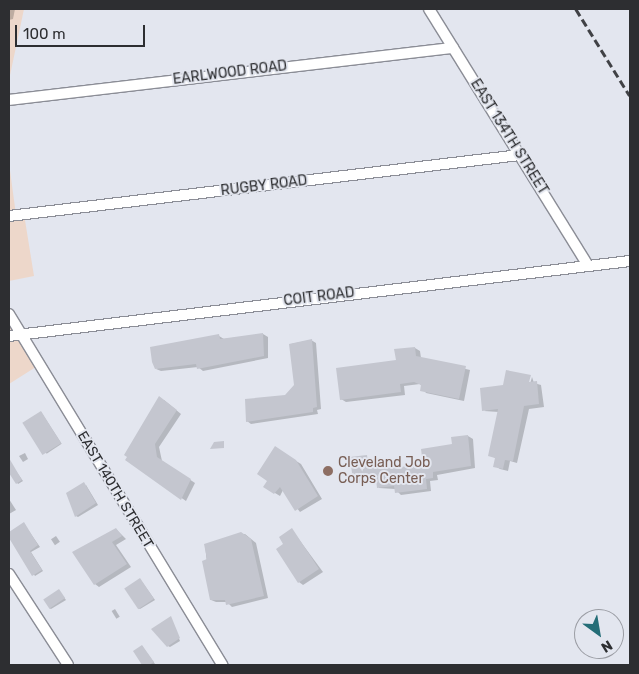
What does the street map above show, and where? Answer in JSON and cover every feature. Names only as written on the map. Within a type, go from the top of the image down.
[{"type":"street","name":"EAST 134TH STREET","points":[[429,9],[588,265]]},
{"type":"street","name":"EARLWOOD ROAD","points":[[9,100],[452,48]]},
{"type":"street","name":"RUGBY ROAD","points":[[9,216],[520,155]]},
{"type":"street","name":"COIT ROAD","points":[[9,336],[20,333],[630,261]]},
{"type":"street","name":"EAST 140TH STREET","points":[[9,314],[222,665]]},
{"type":"street","points":[[9,574],[68,665]]},
{"type":"shaded area","points":[[9,9],[24,9],[9,80]]},
{"type":"shaded area","points":[[9,163],[16,215],[24,214],[34,276],[9,281]]},
{"type":"shaded area","points":[[9,314],[39,365],[9,384]]},
{"type":"building","points":[[263,333],[264,356],[197,369],[196,364],[155,369],[152,362],[150,347],[219,334],[220,339]]},
{"type":"building","points":[[312,339],[317,407],[313,408],[313,412],[246,422],[245,399],[285,395],[294,385],[289,344]]},
{"type":"building","points":[[415,347],[416,356],[466,366],[459,399],[420,391],[421,385],[414,382],[400,384],[401,392],[340,400],[336,368],[396,360],[394,349]]},
{"type":"building","points":[[506,370],[531,375],[529,382],[537,381],[539,404],[524,406],[513,461],[505,460],[503,469],[493,467],[495,458],[488,456],[498,409],[482,411],[480,388],[503,385]]},
{"type":"building","points":[[159,396],[177,410],[155,444],[157,457],[191,479],[181,500],[125,460],[127,457],[124,455]]},
{"type":"building","points":[[41,411],[61,443],[42,455],[22,423]]},
{"type":"building","points":[[468,435],[471,466],[433,472],[433,478],[426,479],[427,489],[395,493],[394,486],[377,488],[376,479],[353,481],[350,457],[367,455],[368,463],[392,460],[393,468],[423,464],[421,449],[452,444],[451,437]]},
{"type":"building","points":[[224,441],[224,448],[210,449],[214,442]]},
{"type":"building","points":[[275,446],[296,460],[318,496],[295,511],[280,487],[274,494],[263,487],[267,481],[257,474]]},
{"type":"building","points":[[9,458],[22,480],[16,484],[9,473]]},
{"type":"building","points":[[84,482],[96,503],[75,517],[66,493]]},
{"type":"building","points":[[24,522],[38,545],[30,551],[42,570],[32,576],[9,538],[9,532]]},
{"type":"building","points":[[116,528],[122,536],[112,542],[127,564],[94,585],[72,552]]},
{"type":"building","points":[[292,528],[319,569],[298,583],[276,549],[283,544],[279,537]]},
{"type":"building","points":[[241,532],[251,539],[264,596],[226,605],[225,600],[210,600],[202,561],[207,559],[204,544]]},
{"type":"building","points":[[140,578],[154,599],[138,609],[124,589]]},
{"type":"building","points":[[59,589],[65,598],[49,609],[43,600]]},
{"type":"building","points":[[171,616],[180,638],[167,647],[151,629]]},
{"type":"building","points":[[142,645],[154,662],[149,665],[142,665],[133,651]]},
{"type":"railway","points":[[576,9],[630,96]]},
{"type":"place","name":"Cleveland Job Corps Center","points":[[328,471]]}]
